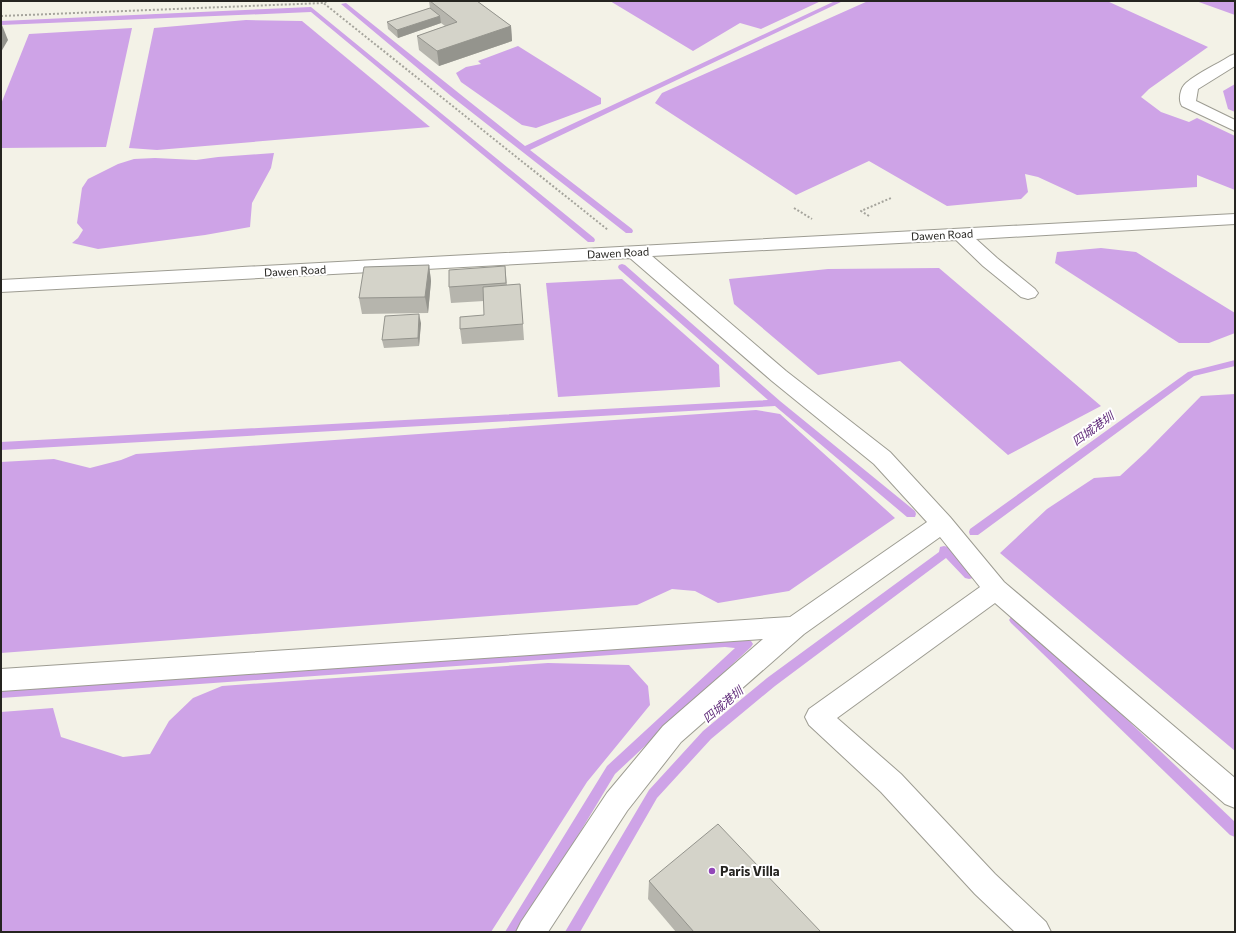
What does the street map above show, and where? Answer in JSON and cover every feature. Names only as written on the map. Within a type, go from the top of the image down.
[{"type":"street","points":[[1235,59],[1191,87],[1188,96],[1188,104],[1235,126]]},
{"type":"street","name":"Dawen Road","points":[[1,286],[1235,219]]},
{"type":"street","points":[[961,234],[990,262],[1028,293]]},
{"type":"street","points":[[635,252],[779,376],[882,458],[942,523],[996,589],[1235,795]]},
{"type":"street","points":[[531,932],[617,802],[672,734],[795,627],[942,523]]},
{"type":"street","points":[[996,589],[818,717],[891,783],[985,884],[1036,932]]},
{"type":"street","points":[[1,680],[795,627]]},
{"type":"path","points":[[1,16],[328,1]]},
{"type":"path","points":[[322,2],[635,252]]},
{"type":"shaded area","points":[[610,1],[821,1],[761,29],[740,23],[693,51]]},
{"type":"shaded area","points":[[868,1],[1107,1],[1208,47],[1149,89],[1141,97],[1161,112],[1189,122],[1197,118],[1235,136],[1235,190],[1197,175],[1197,187],[1077,195],[1038,177],[1025,174],[1028,192],[1021,199],[947,206],[869,161],[796,195],[655,103],[662,93]]},
{"type":"shaded area","points":[[1196,1],[1235,1],[1235,15]]},
{"type":"shaded area","points":[[246,20],[302,21],[430,127],[157,150],[129,148],[154,28]]},
{"type":"shaded area","points":[[132,28],[106,147],[1,148],[1,104],[29,34]]},
{"type":"shaded area","points":[[518,46],[601,98],[601,104],[536,128],[522,125],[461,82],[456,73],[466,67],[481,64],[478,61]]},
{"type":"shaded area","points":[[1235,84],[1235,112],[1228,109],[1223,91]]},
{"type":"shaded area","points":[[274,153],[271,168],[252,203],[250,227],[205,235],[98,249],[72,243],[78,238],[83,230],[77,223],[82,188],[88,179],[118,164],[134,159],[155,158],[196,160]]},
{"type":"shaded area","points":[[1101,248],[1136,252],[1235,313],[1235,333],[1209,343],[1179,343],[1055,263],[1057,252]]},
{"type":"shaded area","points":[[939,268],[1101,406],[1008,455],[900,361],[818,375],[734,304],[729,279],[828,269]]},
{"type":"shaded area","points":[[622,279],[719,365],[720,387],[558,397],[546,283]]},
{"type":"shaded area","points":[[1235,394],[1235,751],[1000,553],[1047,509],[1094,478],[1120,476],[1201,396]]},
{"type":"shaded area","points":[[756,410],[780,414],[895,518],[789,591],[718,603],[695,591],[672,589],[637,605],[1,653],[1,462],[54,459],[90,468],[121,460],[136,454]]},
{"type":"shaded area","points":[[548,663],[629,665],[648,686],[650,705],[587,782],[491,932],[1,932],[1,712],[53,708],[61,737],[123,757],[150,754],[169,721],[193,698],[222,686]]},
{"type":"building","points":[[430,1],[477,1],[511,26],[437,51],[417,36],[457,22]]},
{"type":"building","points":[[430,8],[440,16],[397,30],[387,22]]},
{"type":"building","points":[[429,265],[425,297],[359,298],[364,267]]},
{"type":"building","points":[[505,266],[506,283],[449,287],[449,270]]},
{"type":"building","points":[[520,284],[523,324],[460,329],[460,317],[484,315],[483,287]]},
{"type":"building","points":[[419,314],[418,338],[382,340],[385,316]]},
{"type":"building","name":"Paris Villa","points":[[718,824],[821,932],[694,932],[649,881]]},
{"type":"waterway","points":[[525,149],[840,1]]},
{"type":"waterway","points":[[344,4],[454,94],[629,231]]},
{"type":"waterway","points":[[311,9],[591,240]]},
{"type":"waterway","points":[[1,23],[312,10]]},
{"type":"waterway","points":[[622,267],[777,403]]},
{"type":"waterway","name":"四城港圳","points":[[974,532],[1191,374],[1235,363]]},
{"type":"waterway","points":[[1,446],[777,403]]},
{"type":"waterway","points":[[777,403],[911,514]]},
{"type":"waterway","name":"四城港圳","points":[[572,932],[653,794],[707,735],[771,682],[946,552]]},
{"type":"waterway","points":[[946,552],[969,575]]},
{"type":"waterway","points":[[1015,620],[1235,831]]},
{"type":"waterway","points":[[1,693],[725,642],[747,644],[611,770],[512,932]]},
{"type":"place","name":"Paris Villa","points":[[712,871]]}]
